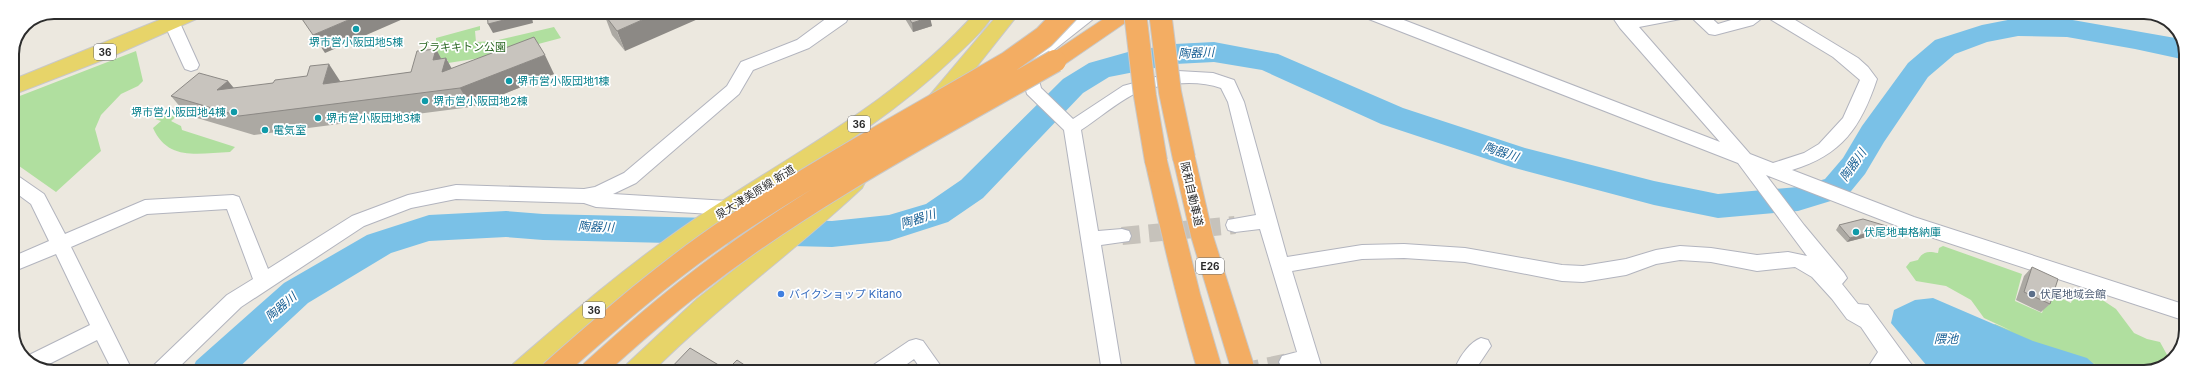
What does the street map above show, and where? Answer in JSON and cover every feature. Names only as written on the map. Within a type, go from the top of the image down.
[{"type":"highway","points":[[559,365],[629,304],[732,227],[786,193],[1009,62],[1044,37],[1061,19]]},
{"type":"highway","points":[[599,365],[655,314],[755,238],[857,175],[1055,61],[1118,19]]},
{"type":"highway","name":"E26","points":[[1136,19],[1145,96],[1156,161],[1175,248],[1198,333],[1209,365]]},
{"type":"highway","name":"阪和自動車道","points":[[1161,19],[1170,92],[1202,236],[1242,365]]},
{"type":"main road","name":"36","points":[[19,85],[101,53],[181,19]]},
{"type":"main road","name":"泉大津美原線 新道","points":[[530,365],[667,250],[722,212],[808,159],[878,112],[934,66],[979,19]]},
{"type":"main road","points":[[643,365],[664,343],[715,298],[828,206],[956,79],[1005,19]]},
{"type":"street","points":[[167,365],[234,301],[358,221],[408,202],[456,192],[584,196],[599,193],[630,178],[733,90],[747,66],[803,44],[839,19]]},
{"type":"street","points":[[1085,19],[1026,63],[1033,90],[1072,128],[1111,365]]},
{"type":"street","points":[[1385,19],[1744,160]]},
{"type":"street","points":[[1622,19],[1744,160],[1765,175],[1797,230],[1847,290],[1889,352],[1901,365]]},
{"type":"street","points":[[1702,19],[1715,30],[1750,19]]},
{"type":"street","points":[[1765,175],[1814,156],[1828,148],[1843,131],[1866,90],[1869,80],[1864,72],[1847,59],[1781,19]]},
{"type":"street","points":[[172,23],[191,65]]},
{"type":"street","points":[[1072,128],[1129,90],[1178,77],[1214,79],[1228,84],[1236,102],[1280,266],[1304,364]]},
{"type":"street","points":[[1765,175],[1792,177],[1872,209],[2179,312]]},
{"type":"street","points":[[19,186],[38,199],[119,365]]},
{"type":"street","points":[[584,196],[596,200],[722,212]]},
{"type":"street","points":[[19,262],[145,207],[233,202],[264,282]]},
{"type":"street","points":[[1236,225],[1267,221]]},
{"type":"street","points":[[1089,239],[1122,236]]},
{"type":"street","points":[[1280,266],[1362,252],[1404,251],[1465,255],[1562,273],[1583,274],[1626,267],[1656,257],[1680,253],[1711,255],[1757,263],[1788,259],[1799,260],[1819,272],[1839,292],[1854,312],[1868,322]]},
{"type":"street","points":[[37,360],[102,329]]},
{"type":"street","points":[[1467,365],[1481,346]]},
{"type":"street","points":[[889,365],[916,347],[930,365]]},
{"type":"street","points":[[1880,365],[1889,352]]},
{"type":"green space","name":"ブラキキトン公園","points":[[480,26],[480,30],[475,31],[476,42],[494,41],[554,27],[561,38],[493,56],[448,63],[448,60],[437,61],[436,38]]},
{"type":"green space","points":[[136,51],[143,81],[138,86],[121,94],[101,115],[95,129],[101,151],[56,192],[19,166],[19,96]]},
{"type":"green space","points":[[163,112],[178,115],[171,121],[181,126],[182,130],[235,147],[230,152],[196,154],[176,151],[159,139],[153,128],[161,121],[155,119]]},
{"type":"green space","points":[[1943,246],[2022,274],[2015,301],[2042,313],[2049,292],[2071,303],[2075,290],[2101,299],[2116,309],[2134,333],[2147,339],[2160,342],[2167,356],[2158,362],[2144,365],[2096,365],[2090,360],[2095,365],[1941,365],[1995,324],[2012,331],[1984,318],[1971,300],[1946,286],[1916,281],[1906,267],[1910,262],[1918,260],[1924,253],[1938,253],[1939,248]]},
{"type":"water","name":"隈池","points":[[1933,298],[2033,341],[2087,358],[2095,365],[1926,365],[1891,323],[1894,310],[1915,300]]},
{"type":"building","points":[[302,19],[351,19],[313,35]]},
{"type":"building","points":[[488,19],[508,19],[488,24]]},
{"type":"building","points":[[608,19],[644,19],[617,31]]},
{"type":"building","points":[[909,19],[924,19],[912,23]]},
{"type":"building","points":[[534,37],[545,55],[460,88],[239,116],[171,96],[199,73],[228,81],[217,90],[273,83],[275,80],[307,76],[310,66],[329,64],[323,84],[411,72],[417,51],[436,49],[433,60],[446,58],[442,72]]},
{"type":"building","points":[[1863,219],[1890,227],[1850,238],[1839,225]]},
{"type":"building","points":[[2032,267],[2058,279],[2050,304],[2024,292]]},
{"type":"building","points":[[690,348],[719,365],[674,365]]},
{"type":"building","points":[[737,360],[744,365],[732,365]]},
{"type":"waterway","name":"陶器川","points":[[217,365],[296,293],[379,244],[429,228],[506,224],[543,227],[832,234],[889,228],[937,213],[972,189],[1073,86],[1099,70],[1128,62],[1175,54],[1214,52],[1268,61],[1392,116],[1522,159],[1654,193],[1718,206],[1798,199],[1836,188],[1854,166],[1873,134],[1918,70],[1945,47],[1982,34],[2018,27],[2067,28],[2135,39],[2178,48]]},
{"type":"tunnel","points":[[1122,236],[1235,225]]},
{"type":"tunnel","points":[[1275,365],[1289,362]]},
{"type":"place","name":"堺市営小阪団地5棟","points":[[356,29]]},
{"type":"place","name":"堺市営小阪団地1棟","points":[[509,81]]},
{"type":"place","name":"堺市営小阪団地2棟","points":[[425,101]]},
{"type":"place","name":"堺市営小阪団地4棟","points":[[234,112]]},
{"type":"place","name":"堺市営小阪団地3棟","points":[[318,118]]},
{"type":"place","name":"電気室","points":[[265,130]]},
{"type":"place","name":"伏尾地車格納庫","points":[[1856,232]]},
{"type":"place","name":"バイクショップ Kitano","points":[[781,294]]},
{"type":"place","name":"伏尾地域会館","points":[[2032,294]]}]
